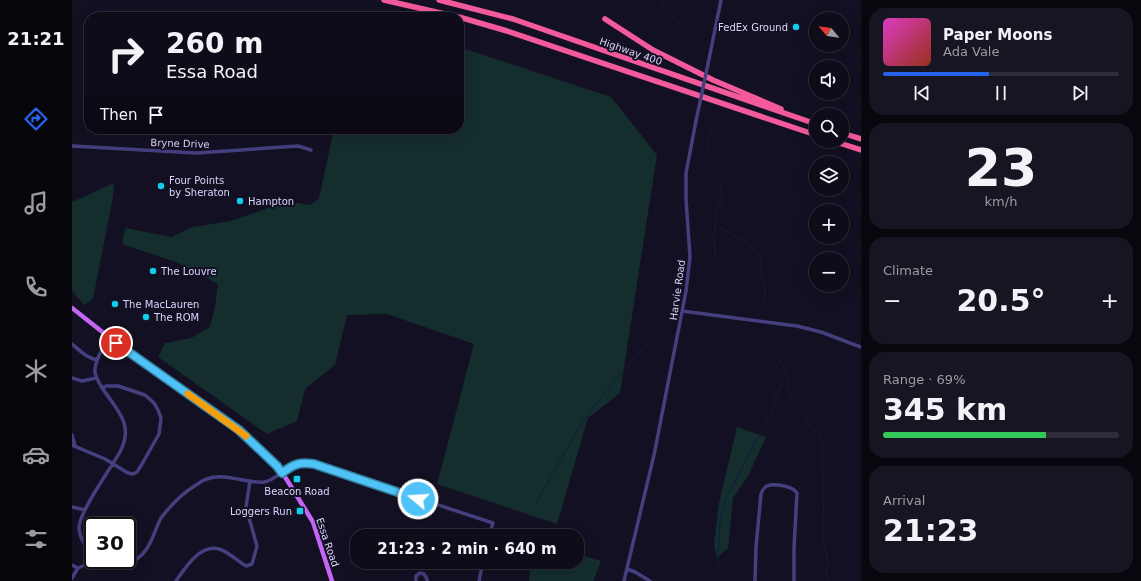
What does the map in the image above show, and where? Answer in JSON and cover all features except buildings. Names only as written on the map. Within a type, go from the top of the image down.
[{"type":"highway","name":"Highway 400","points":[[384,0],[436,12]]},
{"type":"highway","name":"Highway 400","points":[[439,0],[513,19],[809,122]]},
{"type":"highway","name":"Highway 400","points":[[464,19],[507,31],[809,133]]},
{"type":"highway","points":[[605,19],[653,50],[713,80],[783,110],[798,119]]},
{"type":"highway","points":[[849,135],[861,139]]},
{"type":"highway","points":[[849,146],[861,150]]},
{"type":"main road","name":"Essa Road","points":[[72,308],[110,338],[239,430],[277,466],[313,522],[332,581]]},
{"type":"street","name":"Harvie Road","points":[[624,581],[654,455],[689,274],[690,257],[686,199],[686,173],[721,0]]},
{"type":"street","name":"Bryne Drive","points":[[72,146],[196,153],[298,146],[311,150]]},
{"type":"street","points":[[682,311],[797,326],[827,334],[861,347]]},
{"type":"street","points":[[84,544],[79,528],[85,510],[124,443],[126,428],[122,417],[96,378],[94,370],[97,360],[110,338]]},
{"type":"street","points":[[72,344],[84,355],[97,360]]},
{"type":"street","points":[[72,378],[82,381],[96,378]]},
{"type":"street","points":[[72,435],[74,445],[128,473],[133,474],[137,472],[159,434],[161,418],[154,402],[145,395],[118,386],[106,386],[102,388]]},
{"type":"street","points":[[136,559],[141,556],[151,541],[160,519],[174,502],[194,486],[208,478],[231,477],[250,481],[267,481],[296,464],[304,463],[314,464],[493,523],[491,529]]},
{"type":"street","points":[[176,581],[195,557],[204,550],[212,548],[220,550],[246,566],[252,564],[257,546],[246,507],[250,481]]},
{"type":"street","points":[[755,581],[760,494],[765,487],[770,485],[795,489],[797,494],[794,581]]},
{"type":"street","points":[[72,507],[85,510]]},
{"type":"street","points":[[72,565],[78,568]]},
{"type":"street","points":[[72,578],[78,568],[84,566]]},
{"type":"street","points":[[479,581],[482,569]]},
{"type":"street","points":[[627,569],[650,581]]},
{"type":"street","points":[[416,581],[416,576],[420,573],[424,574],[427,581]]},
{"type":"green space","points":[[464,49],[611,97],[657,155],[620,393],[588,418],[557,524],[437,484],[474,344],[387,314],[347,315],[335,365],[305,389],[297,421],[267,434],[158,357],[165,343],[191,338],[210,327],[215,307],[218,284],[176,262],[122,244],[125,228],[172,237],[192,227],[231,221],[274,206],[297,203],[311,205],[319,198],[333,134],[464,134]]},
{"type":"green space","points":[[114,183],[113,197],[93,299],[84,305],[72,291],[72,202]]},
{"type":"green space","points":[[737,427],[766,437],[748,476],[733,498],[728,548],[717,558],[714,544],[719,503]]},
{"type":"green space","points":[[584,556],[601,561],[593,581],[529,581],[530,569],[584,569]]},
{"type":"waterway","points":[[661,0],[667,13],[685,28]]},
{"type":"waterway","points":[[709,155],[706,142],[712,126]]},
{"type":"waterway","points":[[707,270],[716,259],[714,241],[716,219],[715,212],[723,196],[721,192],[722,186],[720,186],[720,184],[717,185]]},
{"type":"waterway","points":[[715,225],[745,242],[761,255],[761,266],[759,273],[765,284],[764,302]]},
{"type":"waterway","points":[[535,505],[577,431],[593,407],[661,327]]},
{"type":"waterway","points":[[764,347],[779,360],[786,371],[788,379],[786,384],[791,400],[802,412],[812,430],[819,434],[822,444],[824,527],[822,537],[828,561],[826,575],[828,581]]},
{"type":"waterway","points":[[718,570],[720,521],[726,498],[771,412],[776,396],[782,385],[785,385]]},
{"type":"slow traffic","points":[[188,394],[246,436]]},
{"type":"place","name":"FedEx Ground","points":[[796,27]]},
{"type":"place","name":"Four Points by Sheraton","points":[[161,186]]},
{"type":"place","name":"Hampton","points":[[240,201]]},
{"type":"place","name":"The Louvre","points":[[153,271]]},
{"type":"place","name":"The MacLauren","points":[[115,304]]},
{"type":"place","name":"The ROM","points":[[146,317]]},
{"type":"place","name":"Beacon Road","points":[[297,479]]},
{"type":"place","name":"Loggers Run","points":[[300,511]]},
{"type":"route","points":[[116,343],[239,430],[277,466],[282,473],[296,464],[314,464],[418,499]]}]
